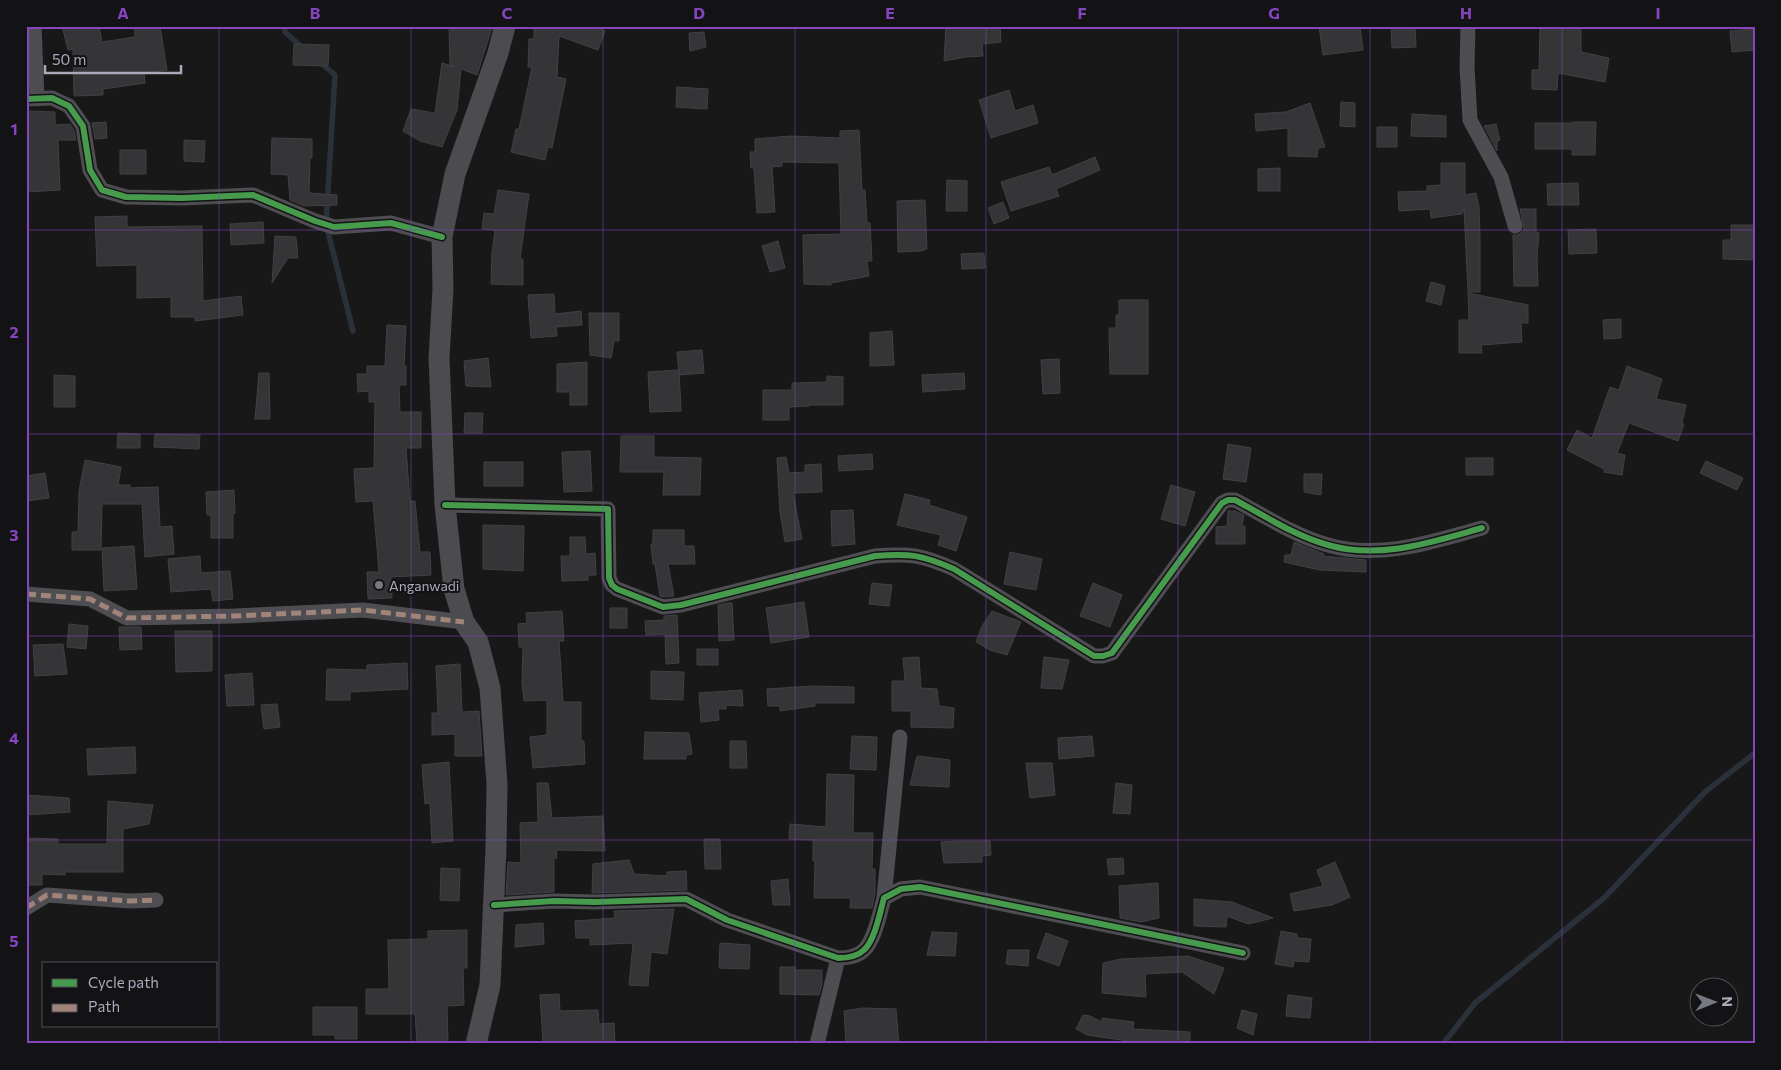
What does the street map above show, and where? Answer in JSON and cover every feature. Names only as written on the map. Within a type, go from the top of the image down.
[{"type":"main road","points":[[476,1044],[490,985],[496,848],[496,784],[490,688],[478,642],[464,622],[454,589],[445,505],[440,358],[443,289],[442,237],[456,174],[498,53],[505,26]]},
{"type":"street","points":[[34,26],[32,99],[52,98],[69,106],[83,126],[90,170],[102,190],[126,197],[182,198],[253,195],[334,227],[391,223],[442,237]]},
{"type":"street","points":[[1468,26],[1467,67],[1470,120],[1501,177],[1514,226]]},
{"type":"street","points":[[445,505],[608,509],[609,578],[612,585],[617,589],[664,607],[681,605],[875,556],[915,555],[954,569],[1094,656],[1112,653],[1222,503],[1228,500],[1235,500],[1306,537],[1329,545],[1355,549],[1389,550],[1426,543],[1482,528]]},
{"type":"street","points":[[26,594],[90,599],[127,618],[234,616],[364,610],[464,622]]},
{"type":"street","points":[[494,905],[554,901],[595,902],[686,899],[727,920],[838,958],[850,958],[864,950],[873,936],[884,898],[900,737]]},
{"type":"street","points":[[884,898],[901,889],[920,887],[1243,953]]},
{"type":"street","points":[[26,908],[47,895],[130,901],[156,900]]},
{"type":"street","points":[[817,1044],[838,958]]},
{"type":"building","points":[[62,26],[99,26],[102,42],[135,37],[134,26],[160,26],[167,70],[144,73],[145,83],[103,89],[103,95],[74,96],[73,49],[68,50]]},
{"type":"building","points":[[449,26],[491,26],[492,28],[477,75],[461,69],[457,110],[442,147],[420,141],[403,131],[411,109],[435,113],[442,63],[455,67],[450,65]]},
{"type":"building","points":[[534,26],[591,26],[605,31],[598,50],[559,36],[557,77],[566,79],[552,148],[548,147],[545,160],[511,152],[516,129],[519,129],[532,67],[528,67],[529,39],[534,39]]},
{"type":"building","points":[[946,26],[1000,26],[1001,42],[982,44],[983,56],[944,61]]},
{"type":"building","points":[[1319,26],[1360,26],[1363,50],[1323,55]]},
{"type":"building","points":[[1391,26],[1415,26],[1416,47],[1392,48]]},
{"type":"building","points":[[1540,26],[1581,26],[1581,52],[1609,58],[1605,82],[1558,73],[1557,90],[1532,89],[1532,70],[1539,70]]},
{"type":"building","points":[[1755,29],[1755,50],[1732,52],[1730,31]]},
{"type":"building","points":[[704,32],[706,47],[690,51],[689,33]]},
{"type":"building","points":[[294,44],[329,45],[328,66],[293,65]]},
{"type":"building","points":[[677,87],[708,89],[707,109],[676,107]]},
{"type":"building","points":[[1009,90],[1015,111],[1033,105],[1038,123],[991,138],[979,100]]},
{"type":"building","points":[[1341,102],[1355,103],[1355,127],[1340,126]]},
{"type":"building","points":[[1310,103],[1325,147],[1318,148],[1317,157],[1288,156],[1288,128],[1256,131],[1255,114],[1286,112]]},
{"type":"building","points":[[26,111],[55,112],[55,125],[70,124],[74,130],[76,140],[58,140],[60,190],[26,192]]},
{"type":"building","points":[[1412,114],[1446,116],[1446,137],[1411,136]]},
{"type":"building","points":[[106,122],[107,138],[95,139],[92,123]]},
{"type":"building","points":[[1596,122],[1595,155],[1572,155],[1572,149],[1535,149],[1535,123]]},
{"type":"building","points":[[1496,124],[1500,140],[1497,141],[1497,151],[1484,126]]},
{"type":"building","points":[[1377,127],[1397,127],[1397,147],[1377,147]]},
{"type":"building","points":[[859,130],[862,190],[865,190],[867,223],[870,223],[872,261],[867,261],[869,276],[831,283],[831,285],[804,284],[803,235],[841,234],[839,163],[782,162],[782,166],[772,167],[775,212],[757,213],[754,168],[751,168],[750,152],[755,152],[755,139],[790,136],[840,138],[840,131]]},
{"type":"building","points":[[272,138],[312,139],[309,193],[337,195],[337,205],[304,206],[290,200],[288,175],[271,174]]},
{"type":"building","points":[[184,140],[205,141],[204,162],[184,161]]},
{"type":"building","points":[[120,150],[146,150],[146,174],[120,174]]},
{"type":"building","points":[[1095,157],[1100,170],[1056,189],[1059,196],[1011,211],[1001,182],[1049,167],[1052,175]]},
{"type":"building","points":[[1441,163],[1465,163],[1465,195],[1476,193],[1479,207],[1480,292],[1468,292],[1464,208],[1462,214],[1431,218],[1430,209],[1399,211],[1398,192],[1427,191],[1427,186],[1441,185]]},
{"type":"building","points":[[1280,168],[1280,191],[1258,191],[1258,169]]},
{"type":"building","points":[[947,180],[967,181],[967,211],[946,211]]},
{"type":"building","points":[[1578,183],[1579,205],[1548,205],[1547,184]]},
{"type":"building","points":[[498,190],[529,194],[520,259],[523,259],[523,285],[491,284],[495,230],[482,229],[484,213],[494,214]]},
{"type":"building","points":[[925,200],[927,249],[898,252],[897,201]]},
{"type":"building","points":[[1003,202],[1009,218],[994,224],[988,208]]},
{"type":"building","points":[[1520,209],[1536,209],[1536,232],[1539,233],[1537,257],[1538,286],[1514,286],[1513,235],[1518,235],[1524,229]]},
{"type":"building","points":[[127,216],[127,227],[202,226],[203,301],[241,296],[243,315],[195,321],[195,317],[171,317],[171,297],[137,298],[137,265],[97,266],[95,217]]},
{"type":"building","points":[[263,222],[264,243],[231,245],[230,224]]},
{"type":"building","points":[[1731,225],[1755,225],[1755,260],[1723,259],[1723,240],[1731,240]]},
{"type":"building","points":[[1596,229],[1597,253],[1569,254],[1568,230]]},
{"type":"building","points":[[275,236],[296,237],[298,258],[288,258],[272,283]]},
{"type":"building","points":[[778,241],[785,268],[770,272],[762,246]]},
{"type":"building","points":[[984,253],[985,268],[962,269],[961,254]]},
{"type":"building","points":[[1431,282],[1445,286],[1441,305],[1426,301]]},
{"type":"building","points":[[1468,293],[1528,305],[1528,323],[1521,323],[1522,342],[1481,345],[1482,353],[1459,353],[1459,320],[1469,320]]},
{"type":"building","points":[[554,294],[555,314],[581,311],[582,325],[556,327],[557,336],[531,338],[528,295]]},
{"type":"building","points":[[1119,300],[1148,300],[1148,374],[1110,374],[1109,328],[1116,328],[1116,315],[1119,315]]},
{"type":"building","points":[[589,313],[619,313],[619,341],[614,341],[611,358],[590,355]]},
{"type":"building","points":[[1621,319],[1621,338],[1604,339],[1603,320]]},
{"type":"building","points":[[387,325],[406,326],[404,366],[406,366],[406,385],[399,385],[400,412],[421,412],[421,448],[406,448],[410,501],[415,501],[420,552],[430,552],[431,575],[391,577],[392,598],[368,599],[367,572],[379,572],[373,501],[356,502],[354,469],[374,468],[375,402],[369,402],[369,391],[358,392],[357,374],[367,374],[367,366],[385,366]]},
{"type":"building","points":[[892,331],[894,365],[870,366],[870,333]]},
{"type":"building","points":[[702,350],[704,373],[679,375],[677,352]]},
{"type":"building","points":[[488,358],[491,387],[466,386],[464,361]]},
{"type":"building","points":[[1059,359],[1060,393],[1043,394],[1041,360]]},
{"type":"building","points":[[587,362],[587,405],[570,405],[570,392],[557,392],[557,364]]},
{"type":"building","points":[[1627,366],[1662,379],[1656,399],[1686,405],[1682,423],[1684,424],[1678,441],[1629,423],[1617,453],[1625,455],[1622,475],[1604,472],[1604,469],[1567,450],[1577,430],[1592,438],[1610,387],[1619,390]]},
{"type":"building","points":[[679,370],[681,411],[650,412],[648,372]]},
{"type":"building","points":[[259,373],[269,373],[270,419],[255,419]]},
{"type":"building","points":[[964,373],[965,389],[923,392],[922,375]]},
{"type":"building","points":[[54,375],[75,376],[75,407],[54,407]]},
{"type":"building","points":[[827,376],[843,377],[843,405],[789,407],[789,420],[763,420],[763,390],[792,390],[792,383],[827,382]]},
{"type":"building","points":[[465,413],[483,413],[482,433],[464,433]]},
{"type":"building","points":[[118,433],[140,434],[140,448],[117,448]]},
{"type":"building","points":[[155,434],[200,435],[199,449],[154,447]]},
{"type":"building","points":[[621,436],[654,436],[654,457],[701,458],[700,495],[663,495],[664,472],[620,472]]},
{"type":"building","points":[[1228,444],[1251,448],[1246,482],[1223,479]]},
{"type":"building","points":[[590,451],[592,491],[564,492],[562,452]]},
{"type":"building","points":[[872,454],[873,469],[839,471],[838,456]]},
{"type":"building","points":[[786,457],[789,473],[805,472],[805,465],[821,464],[822,492],[793,493],[802,539],[785,542],[780,512],[777,458]]},
{"type":"building","points":[[1466,458],[1493,458],[1493,475],[1466,475]]},
{"type":"building","points":[[85,460],[121,467],[118,485],[130,485],[130,488],[158,487],[160,527],[172,526],[174,554],[145,557],[142,504],[102,504],[101,550],[72,550],[72,532],[78,532],[79,491]]},
{"type":"building","points":[[1706,461],[1743,478],[1737,490],[1700,473]]},
{"type":"building","points":[[484,462],[523,462],[523,486],[484,486]]},
{"type":"building","points":[[45,473],[49,498],[26,501],[26,476]]},
{"type":"building","points":[[1304,474],[1322,474],[1321,495],[1304,492]]},
{"type":"building","points":[[1171,485],[1195,492],[1185,526],[1161,519]]},
{"type":"building","points":[[234,490],[233,538],[211,538],[211,515],[207,515],[206,492]]},
{"type":"building","points":[[905,494],[930,500],[929,505],[967,517],[956,551],[938,545],[941,535],[897,525]]},
{"type":"building","points":[[853,510],[855,544],[832,546],[831,511]]},
{"type":"building","points":[[1228,511],[1235,511],[1244,515],[1242,526],[1245,526],[1245,544],[1216,544],[1216,527],[1227,526]]},
{"type":"building","points":[[483,525],[524,526],[523,571],[483,569]]},
{"type":"building","points":[[653,530],[684,530],[684,546],[694,546],[695,564],[668,564],[674,596],[660,596],[655,564],[653,564],[651,544],[653,544]]},
{"type":"building","points":[[570,537],[585,537],[586,554],[595,553],[596,575],[588,575],[588,580],[562,581],[561,556],[570,556]]},
{"type":"building","points":[[1294,542],[1324,554],[1323,556],[1366,560],[1366,572],[1320,570],[1284,562],[1285,555],[1291,555]]},
{"type":"building","points":[[134,546],[137,589],[104,591],[102,548]]},
{"type":"building","points":[[1010,552],[1042,559],[1036,590],[1004,584]]},
{"type":"building","points":[[200,556],[201,573],[230,571],[233,599],[213,601],[211,589],[171,592],[168,559]]},
{"type":"building","points":[[872,583],[892,585],[889,606],[869,604]]},
{"type":"building","points":[[1093,583],[1122,595],[1110,627],[1080,616]]},
{"type":"building","points":[[804,602],[809,637],[771,643],[766,608]]},
{"type":"building","points":[[732,603],[734,640],[719,641],[718,605]]},
{"type":"building","points":[[610,608],[627,608],[627,628],[610,628]]},
{"type":"building","points":[[562,611],[564,641],[559,641],[563,702],[581,702],[581,741],[584,741],[585,764],[533,768],[530,737],[547,735],[547,700],[524,701],[522,683],[523,647],[519,647],[518,624],[527,623],[526,613]]},
{"type":"building","points":[[992,611],[1021,622],[1007,655],[990,650],[976,642],[982,626]]},
{"type":"building","points":[[677,615],[679,663],[666,664],[665,634],[646,635],[645,621],[664,620],[664,616]]},
{"type":"building","points":[[69,624],[88,626],[86,649],[67,647]]},
{"type":"building","points":[[119,627],[141,627],[142,649],[120,650]]},
{"type":"building","points":[[175,631],[212,631],[212,671],[176,672]]},
{"type":"building","points":[[63,644],[67,674],[35,676],[33,645]]},
{"type":"building","points":[[697,649],[718,649],[718,665],[697,665]]},
{"type":"building","points":[[919,657],[921,688],[937,689],[939,706],[954,708],[953,728],[911,727],[911,711],[892,711],[892,681],[905,681],[903,658]]},
{"type":"building","points":[[1044,657],[1069,660],[1062,689],[1041,688]]},
{"type":"building","points":[[407,663],[408,689],[350,692],[350,700],[326,700],[327,669],[367,670],[367,665]]},
{"type":"building","points":[[460,664],[462,712],[479,711],[482,756],[455,756],[455,734],[432,735],[432,713],[438,713],[436,666]]},
{"type":"building","points":[[651,671],[684,672],[683,700],[651,699]]},
{"type":"building","points":[[252,673],[254,705],[227,706],[225,675]]},
{"type":"building","points":[[813,686],[854,687],[854,703],[815,703],[815,706],[780,711],[780,706],[768,706],[767,689]]},
{"type":"building","points":[[742,690],[743,706],[726,705],[726,709],[718,709],[719,720],[701,722],[699,693]]},
{"type":"building","points":[[277,704],[280,727],[264,729],[261,705]]},
{"type":"building","points":[[645,732],[689,733],[692,754],[686,755],[686,759],[644,759]]},
{"type":"building","points":[[852,736],[877,737],[876,770],[850,769]]},
{"type":"building","points":[[1092,736],[1094,756],[1059,759],[1058,738]]},
{"type":"building","points":[[730,741],[746,741],[747,768],[730,768]]},
{"type":"building","points":[[135,747],[136,773],[88,775],[87,749]]},
{"type":"building","points":[[917,756],[950,760],[949,787],[910,785]]},
{"type":"building","points":[[449,762],[453,841],[432,843],[430,803],[425,804],[422,765]]},
{"type":"building","points":[[1026,763],[1052,763],[1055,795],[1030,798]]},
{"type":"building","points":[[827,774],[854,775],[853,833],[873,833],[872,869],[875,869],[875,893],[872,908],[850,908],[851,898],[814,898],[815,861],[813,861],[813,840],[789,839],[790,824],[826,827]]},
{"type":"building","points":[[537,783],[548,783],[552,818],[603,816],[605,851],[556,850],[557,858],[554,858],[554,892],[506,895],[508,862],[521,863],[520,823],[538,822]]},
{"type":"building","points":[[1116,783],[1132,785],[1130,814],[1113,813]]},
{"type":"building","points":[[26,795],[69,798],[70,812],[26,815]]},
{"type":"building","points":[[108,801],[153,805],[149,824],[123,829],[123,872],[65,872],[65,875],[42,874],[42,885],[26,885],[27,838],[58,839],[58,844],[107,844]]},
{"type":"building","points":[[704,839],[720,839],[721,869],[705,869]]},
{"type":"building","points":[[990,841],[991,855],[982,856],[982,862],[944,863],[941,842]]},
{"type":"building","points":[[1123,858],[1124,874],[1109,875],[1107,859]]},
{"type":"building","points":[[629,860],[634,874],[667,876],[667,872],[686,871],[687,890],[592,893],[593,864]]},
{"type":"building","points":[[1335,862],[1350,897],[1332,905],[1294,911],[1290,894],[1323,886],[1317,870]]},
{"type":"building","points":[[441,868],[460,869],[459,901],[440,900]]},
{"type":"building","points":[[788,879],[790,905],[773,905],[771,881]]},
{"type":"building","points":[[1158,883],[1159,918],[1141,922],[1120,918],[1119,886]]},
{"type":"building","points":[[1194,899],[1232,902],[1273,918],[1248,924],[1227,916],[1226,927],[1194,926]]},
{"type":"building","points":[[674,909],[667,954],[651,952],[648,986],[629,985],[633,943],[590,945],[590,938],[576,938],[575,921],[615,918],[614,911]]},
{"type":"building","points":[[543,923],[544,944],[515,947],[516,925]]},
{"type":"building","points":[[467,930],[467,968],[463,968],[464,1005],[447,1006],[448,1044],[417,1044],[415,1014],[366,1014],[366,989],[389,989],[388,940],[428,939],[428,931]]},
{"type":"building","points":[[1281,931],[1297,934],[1297,938],[1311,939],[1309,962],[1294,961],[1293,967],[1275,964]]},
{"type":"building","points":[[932,932],[957,933],[955,956],[927,955]]},
{"type":"building","points":[[1046,933],[1068,941],[1059,966],[1037,958]]},
{"type":"building","points":[[720,943],[750,945],[749,969],[719,968]]},
{"type":"building","points":[[1008,950],[1029,950],[1028,966],[1006,964]]},
{"type":"building","points":[[1188,956],[1224,968],[1214,994],[1182,972],[1145,974],[1146,997],[1102,993],[1103,963],[1121,959]]},
{"type":"building","points":[[780,967],[795,967],[796,970],[822,970],[822,984],[819,995],[780,994]]},
{"type":"building","points":[[559,994],[560,1011],[598,1010],[599,1024],[614,1023],[615,1044],[543,1044],[540,995]]},
{"type":"building","points":[[1288,995],[1312,998],[1310,1018],[1286,1016]]},
{"type":"building","points":[[313,1007],[357,1007],[357,1039],[335,1039],[335,1035],[313,1035]]},
{"type":"building","points":[[863,1008],[896,1009],[899,1044],[846,1044],[844,1011]]},
{"type":"building","points":[[1242,1010],[1257,1014],[1253,1035],[1237,1028]]},
{"type":"building","points":[[1083,1015],[1102,1022],[1102,1018],[1134,1022],[1133,1029],[1190,1032],[1190,1044],[1148,1044],[1087,1035],[1076,1029]]},
{"type":"waterway","points":[[284,26],[285,32],[304,49]]},
{"type":"waterway","points":[[319,61],[335,75],[326,224],[353,331]]},
{"type":"waterway","points":[[1443,1044],[1475,1003],[1604,898],[1705,792],[1755,753]]},
{"type":"marked path","points":[[26,594],[90,599],[127,618],[234,616],[363,610],[464,622]]},
{"type":"marked path","points":[[26,908],[47,895],[130,901],[156,900]]},
{"type":"cycle path","points":[[26,99],[52,98],[69,106],[83,126],[90,170],[102,190],[126,197],[182,198],[253,195],[334,227],[391,223],[442,237]]},
{"type":"cycle path","points":[[445,505],[608,509],[609,578],[612,585],[617,589],[663,607],[681,605],[875,556],[916,556],[954,569],[1094,656],[1112,653],[1222,503],[1228,500],[1235,500],[1280,525],[1316,541],[1347,549],[1386,550],[1444,539],[1482,528]]},
{"type":"cycle path","points":[[494,905],[554,901],[595,902],[686,899],[727,920],[841,958],[852,957],[864,950],[868,945],[877,926],[884,898],[901,889],[920,887],[1243,953]]},
{"type":"place","name":"Anganwadi","points":[[379,585]]}]
